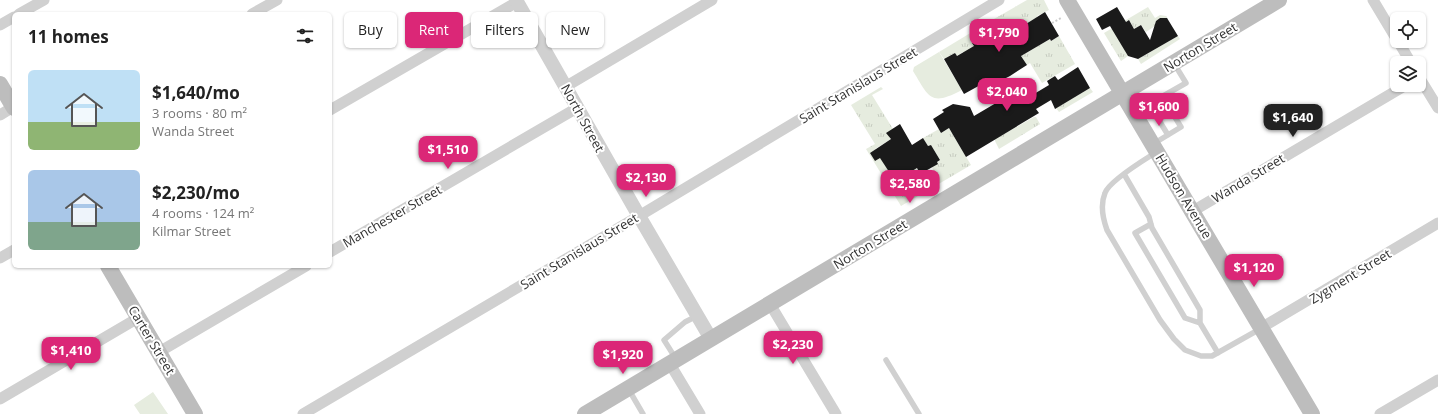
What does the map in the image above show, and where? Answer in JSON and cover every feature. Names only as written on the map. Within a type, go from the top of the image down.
[{"type":"main road","name":"Hudson Avenue","points":[[1066,0],[1193,211],[1312,414]]},
{"type":"main road","name":"Norton Street","points":[[585,414],[1279,0]]},
{"type":"main road","points":[[0,84],[9,110]]},
{"type":"main road","name":"Carter Street","points":[[109,268],[195,414]]},
{"type":"street","points":[[23,12],[44,0]]},
{"type":"street","points":[[256,12],[277,0]]},
{"type":"street","points":[[566,87],[712,0]]},
{"type":"street","name":"Saint Stanislaus Street","points":[[303,414],[639,216],[999,0]]},
{"type":"street","points":[[1373,0],[1390,29]]},
{"type":"street","points":[[332,109],[517,1]]},
{"type":"street","name":"North Street","points":[[517,1],[639,216],[711,339]]},
{"type":"street","points":[[0,25],[12,18]]},
{"type":"street","points":[[1426,88],[1438,108]]},
{"type":"street","name":"Wanda Street","points":[[1193,211],[1394,92]]},
{"type":"street","name":"Manchester Street","points":[[332,251],[578,108]]},
{"type":"street","name":"Zygment Street","points":[[1261,328],[1438,223]]},
{"type":"street","points":[[0,258],[12,251]]},
{"type":"street","points":[[159,352],[303,268]]},
{"type":"street","points":[[770,304],[836,414]]},
{"type":"street","points":[[0,399],[138,318]]},
{"type":"street","points":[[673,362],[700,414]]},
{"type":"street","points":[[1380,414],[1438,380]]},
{"type":"lane","points":[[1168,135],[1149,104],[1186,83],[1174,63]]},
{"type":"lane","points":[[1162,96],[1181,127],[1168,135],[1105,192],[1102,217],[1107,230],[1160,320],[1174,339],[1185,350],[1201,356],[1212,356],[1261,328]]},
{"type":"lane","points":[[1124,174],[1200,310],[1200,323],[1218,352]]},
{"type":"lane","points":[[1151,224],[1135,233],[1185,318],[1200,323]]},
{"type":"lane","points":[[673,362],[664,340],[685,322],[697,316]]},
{"type":"lane","points":[[886,360],[919,414]]},
{"type":"lane","points":[[628,388],[643,414]]},
{"type":"path","points":[[1052,23],[1061,18]]},
{"type":"green space","points":[[1027,0],[1044,0],[1049,10],[1010,34],[1005,24],[985,36],[980,27]]},
{"type":"green space","points":[[1148,7],[1155,18],[1160,15],[1166,16],[1168,19],[1166,21],[1164,18],[1160,18],[1156,21],[1155,26],[1146,32],[1141,25],[1134,29],[1129,20],[1113,29],[1128,56],[1121,61],[1104,33]]},
{"type":"green space","points":[[977,29],[982,37],[972,43],[976,51],[966,57],[963,52],[957,56],[955,53],[944,59],[939,52]]},
{"type":"green space","points":[[1059,36],[1075,64],[1042,83],[1030,63],[1027,65],[1021,56],[1050,39],[1051,41]]},
{"type":"green space","points":[[1178,36],[1180,39],[1141,64],[1138,59]]},
{"type":"green space","points":[[939,52],[962,90],[943,98],[932,97],[927,93],[913,71],[914,67]]},
{"type":"green space","points":[[881,87],[883,89],[872,95],[893,129],[887,133],[891,139],[875,149],[895,181],[916,168],[920,174],[926,171],[928,174],[933,170],[932,167],[940,160],[931,145],[928,146],[923,138],[939,129],[941,133],[949,128],[971,165],[901,206],[866,149],[875,144],[851,105]]},
{"type":"green space","points":[[1090,88],[1093,92],[1059,112],[1056,108]]},
{"type":"green space","points":[[1036,117],[1040,124],[999,149],[995,139]]},
{"type":"green space","points":[[153,392],[168,414],[140,414],[134,405]]},
{"type":"building","points":[[1117,7],[1126,22],[1129,20],[1134,29],[1141,25],[1150,40],[1156,21],[1160,18],[1167,18],[1178,36],[1138,59],[1128,56],[1110,26],[1102,30],[1096,19]]},
{"type":"building","points":[[1045,12],[1059,36],[1051,41],[1050,39],[1021,56],[1027,65],[1010,76],[1000,81],[998,78],[994,80],[993,78],[964,94],[944,59],[955,53],[957,56],[974,46],[972,43],[1005,24],[1010,34]]},
{"type":"building","points":[[1078,67],[1090,88],[1055,109],[1051,100],[1036,109],[1039,113],[966,157],[949,128],[941,133],[933,119],[944,112],[942,110],[953,104],[970,107],[974,116],[1023,87],[1029,97],[1049,85],[1047,81],[1055,76],[1058,80]]},
{"type":"building","points":[[900,124],[912,145],[923,138],[928,146],[931,145],[940,160],[937,162],[938,164],[920,174],[917,168],[895,181],[880,158],[875,161],[870,153],[891,139],[886,133]]}]
